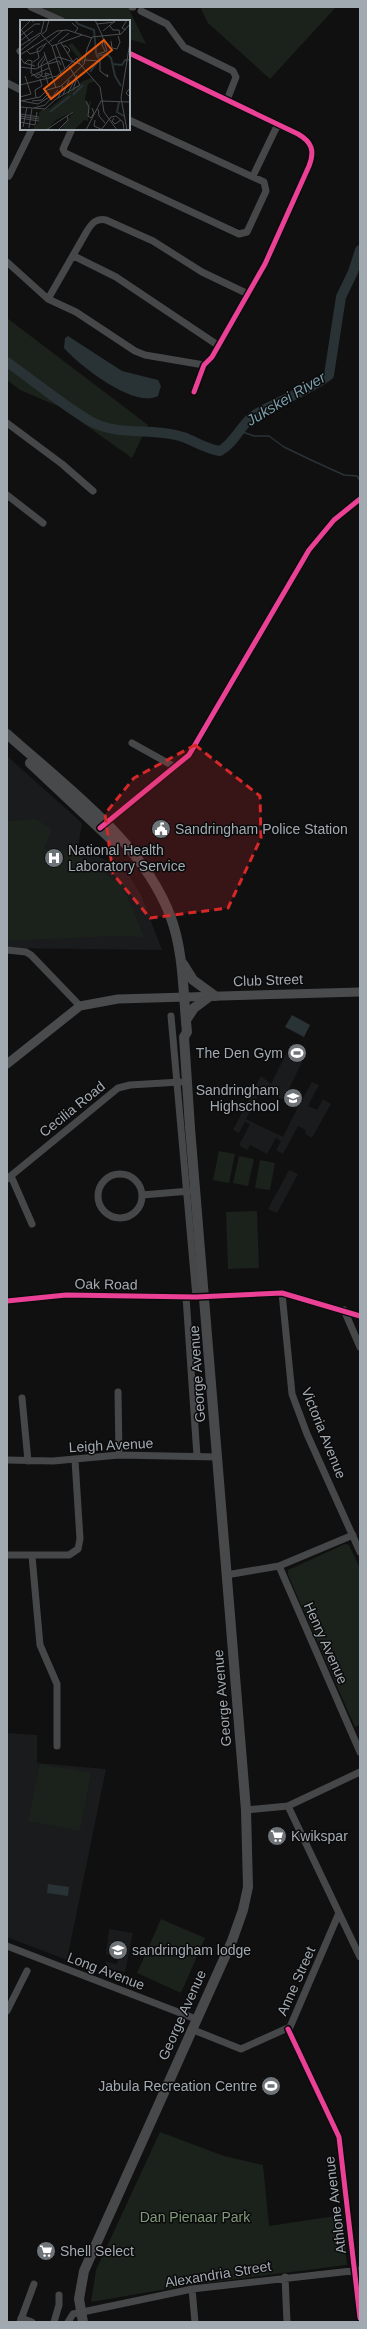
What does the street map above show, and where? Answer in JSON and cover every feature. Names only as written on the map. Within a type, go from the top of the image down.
[{"type":"main road","points":[[7,734],[134,854],[161,895],[172,918],[180,958],[181,996]]},
{"type":"main road","points":[[7,743],[103,825],[129,857],[157,898],[167,920],[181,996]]},
{"type":"main road","points":[[180,958],[193,980],[213,996],[194,1008],[186,1020]]},
{"type":"main road","name":"Club Street","points":[[80,1006],[111,999],[360,992]]},
{"type":"main road","name":"George Avenue","points":[[82,2317],[79,2299],[84,2271],[191,2029],[232,1941],[245,1904],[249,1876],[246,1810],[217,1456],[191,1191],[182,1081],[184,1037],[187,1032],[181,996]]},
{"type":"main road","name":"George Avenue","points":[[181,996],[180,1032],[184,1037]]},
{"type":"main road","points":[[7,1064],[80,1006]]},
{"type":"street","points":[[31,7],[60,20]]},
{"type":"street","points":[[141,11],[167,24],[184,47],[233,71],[236,77],[227,100]]},
{"type":"street","points":[[130,53],[278,124],[306,139],[312,148],[313,156],[265,264],[219,346],[210,360],[204,365],[194,392]]},
{"type":"street","points":[[7,83],[20,90]]},
{"type":"street","points":[[72,130],[63,149],[65,153],[242,234],[249,230],[266,191],[264,182],[130,120]]},
{"type":"street","points":[[253,176],[278,124]]},
{"type":"street","points":[[7,175],[9,176],[32,130]]},
{"type":"street","points":[[48,299],[94,221],[99,219],[106,220],[153,241],[202,272],[248,294]]},
{"type":"street","points":[[74,256],[116,277],[219,346]]},
{"type":"street","points":[[7,262],[48,299],[76,312],[135,351],[145,355],[204,365]]},
{"type":"street","points":[[7,423],[73,472],[93,491]]},
{"type":"street","points":[[7,495],[43,523]]},
{"type":"street","points":[[103,825],[189,754],[309,550],[324,530],[357,501]]},
{"type":"street","points":[[132,743],[175,767]]},
{"type":"street","points":[[7,950],[26,952],[31,955],[80,1006]]},
{"type":"street","name":"George Avenue","points":[[170,1016],[182,1081]]},
{"type":"street","name":"Cecilia Road","points":[[9,1177],[118,1088],[130,1085],[182,1081]]},
{"type":"street","points":[[124,1174],[137,1182],[142,1195],[138,1209],[133,1214],[119,1219],[112,1217],[101,1208],[97,1194],[103,1181],[109,1176],[124,1174]]},
{"type":"street","points":[[9,1177],[32,1224]]},
{"type":"street","points":[[142,1195],[191,1191]]},
{"type":"street","name":"Oak Road","points":[[7,1301],[66,1295],[201,1297],[282,1293],[344,1310],[360,1316]]},
{"type":"street","name":"Victoria Avenue","points":[[282,1293],[292,1394],[307,1434],[360,1552]]},
{"type":"street","name":"George Avenue","points":[[186,1297],[197,1456]]},
{"type":"street","points":[[344,1310],[360,1347]]},
{"type":"street","points":[[118,1392],[119,1456]]},
{"type":"street","points":[[22,1398],[28,1461]]},
{"type":"street","name":"Leigh Avenue","points":[[7,1460],[75,1460],[119,1456],[217,1456]]},
{"type":"street","points":[[7,1555],[69,1555],[76,1552],[79,1547],[75,1460]]},
{"type":"street","points":[[226,1575],[278,1566],[353,1535]]},
{"type":"street","points":[[32,1556],[40,1645],[57,1684],[57,1746]]},
{"type":"street","name":"Henry Avenue","points":[[278,1566],[360,1752]]},
{"type":"street","points":[[246,1810],[288,1806],[360,1772]]},
{"type":"street","points":[[288,1806],[360,1957]]},
{"type":"street","name":"Anne Street","points":[[191,2029],[241,2049],[288,2028],[298,2012],[339,1913]]},
{"type":"street","name":"Long Avenue","points":[[7,1946],[196,2019]]},
{"type":"street","points":[[7,2011],[27,1971]]},
{"type":"street","name":"Athlone Avenue","points":[[288,2028],[339,2137],[358,2270],[360,2318]]},
{"type":"street","name":"Alexandria Street","points":[[82,2317],[192,2289],[285,2277],[358,2270]]},
{"type":"street","points":[[285,2277],[287,2322]]},
{"type":"street","points":[[32,2322],[20,2320],[34,2284]]},
{"type":"street","points":[[192,2289],[195,2322]]},
{"type":"street","points":[[54,2322],[59,2305],[59,2294]]},
{"type":"street","points":[[68,2322],[73,2314],[82,2317]]},
{"type":"highlighted area","points":[[195,745],[260,796],[261,838],[228,908],[150,918],[113,874],[105,814],[134,778]]},
{"type":"shaded area","points":[[68,336],[122,371],[158,380],[161,386],[158,396],[148,398],[135,396],[122,391],[94,374],[64,348],[65,338]]},
{"type":"shaded area","name":"National Health Laboratory Service","points":[[7,756],[82,823],[78,848],[124,868],[141,895],[162,950],[7,948]]},
{"type":"shaded area","points":[[292,1015],[310,1025],[304,1037],[285,1027]]},
{"type":"shaded area","name":"Sandringham Highschool","points":[[291,1044],[307,1052],[287,1093],[302,1100],[312,1082],[319,1085],[308,1106],[317,1110],[323,1099],[331,1104],[312,1138],[305,1134],[306,1130],[298,1126],[283,1154],[276,1150],[281,1141],[276,1138],[267,1154],[250,1145],[247,1150],[239,1145],[250,1124],[245,1122],[239,1133],[233,1130],[261,1076],[271,1084]],"holes":[[[263,1086],[269,1089],[268,1092],[284,1100],[286,1097],[299,1105],[283,1137],[246,1119]]]},
{"type":"shaded area","points":[[289,1170],[298,1174],[277,1213],[268,1209]]},
{"type":"shaded area","points":[[7,1733],[37,1735],[37,1763],[106,1769],[67,1960],[7,1937]]},
{"type":"shaded area","points":[[48,1884],[69,1887],[68,1896],[47,1893]]},
{"type":"shaded area","name":"sandringham lodge","points":[[109,1929],[133,1933],[125,1972],[105,1968],[107,1958],[107,1962],[117,1964],[119,1957],[106,1954]]},
{"type":"green space","points":[[25,7],[128,7],[146,44],[130,39],[130,20],[59,20],[29,10]]},
{"type":"green space","points":[[200,7],[336,7],[270,79],[208,23]]},
{"type":"green space","points":[[7,318],[148,425],[132,458],[60,407],[20,390],[7,380]]},
{"type":"green space","name":"National Health Laboratory Service","points":[[37,819],[52,830],[44,849],[72,851],[123,886],[144,937],[116,936],[7,941],[7,821]]},
{"type":"green space","points":[[219,1151],[235,1154],[229,1183],[213,1180]]},
{"type":"green space","points":[[239,1156],[254,1159],[248,1186],[233,1183]]},
{"type":"green space","points":[[260,1160],[275,1163],[270,1190],[255,1188]]},
{"type":"green space","points":[[257,1211],[259,1268],[228,1269],[226,1212]]},
{"type":"green space","points":[[345,1544],[349,1545],[360,1568],[360,1725],[355,1727],[288,1575],[288,1570]]},
{"type":"green space","points":[[40,1764],[91,1773],[80,1831],[28,1821]]},
{"type":"green space","points":[[161,1919],[205,1938],[181,1993],[137,1973]]},
{"type":"green space","name":"Dan Pienaar Park","points":[[160,2132],[224,2156],[263,2165],[269,2226],[342,2215],[347,2265],[190,2285],[91,2302],[96,2270]]},
{"type":"waterway","name":"Jukskei River","points":[[7,362],[69,407],[90,421],[101,426],[112,429],[172,434],[183,437],[205,447],[220,451],[230,443],[246,422],[256,414],[303,391],[329,375],[341,297],[353,272],[360,250]]},
{"type":"waterway","points":[[240,431],[254,436],[269,436],[284,447],[344,475],[357,476],[360,481]]},
{"type":"waterway","points":[[360,608],[360,621]]},
{"type":"cycle path","points":[[130,53],[298,134],[306,140],[312,151],[309,166],[265,264],[212,357],[204,365],[194,392]]},
{"type":"cycle path","points":[[100,828],[189,755],[309,550],[334,520],[360,499]]},
{"type":"cycle path","points":[[7,1301],[66,1295],[196,1297],[282,1293],[360,1316]]},
{"type":"cycle path","points":[[288,2029],[339,2137],[360,2318]]},
{"type":"place","name":"Sandringham Police Station","points":[[161,829]]},
{"type":"place","name":"National Health Laboratory Service","points":[[54,858]]},
{"type":"place","name":"The Den Gym","points":[[297,1053]]},
{"type":"place","name":"Sandringham Highschool","points":[[293,1098]]},
{"type":"place","name":"Kwikspar","points":[[277,1836]]},
{"type":"place","name":"sandringham lodge","points":[[118,1950]]},
{"type":"place","name":"Jabula Recreation Centre","points":[[271,2086]]},
{"type":"place","name":"Shell Select","points":[[46,2251]]}]
